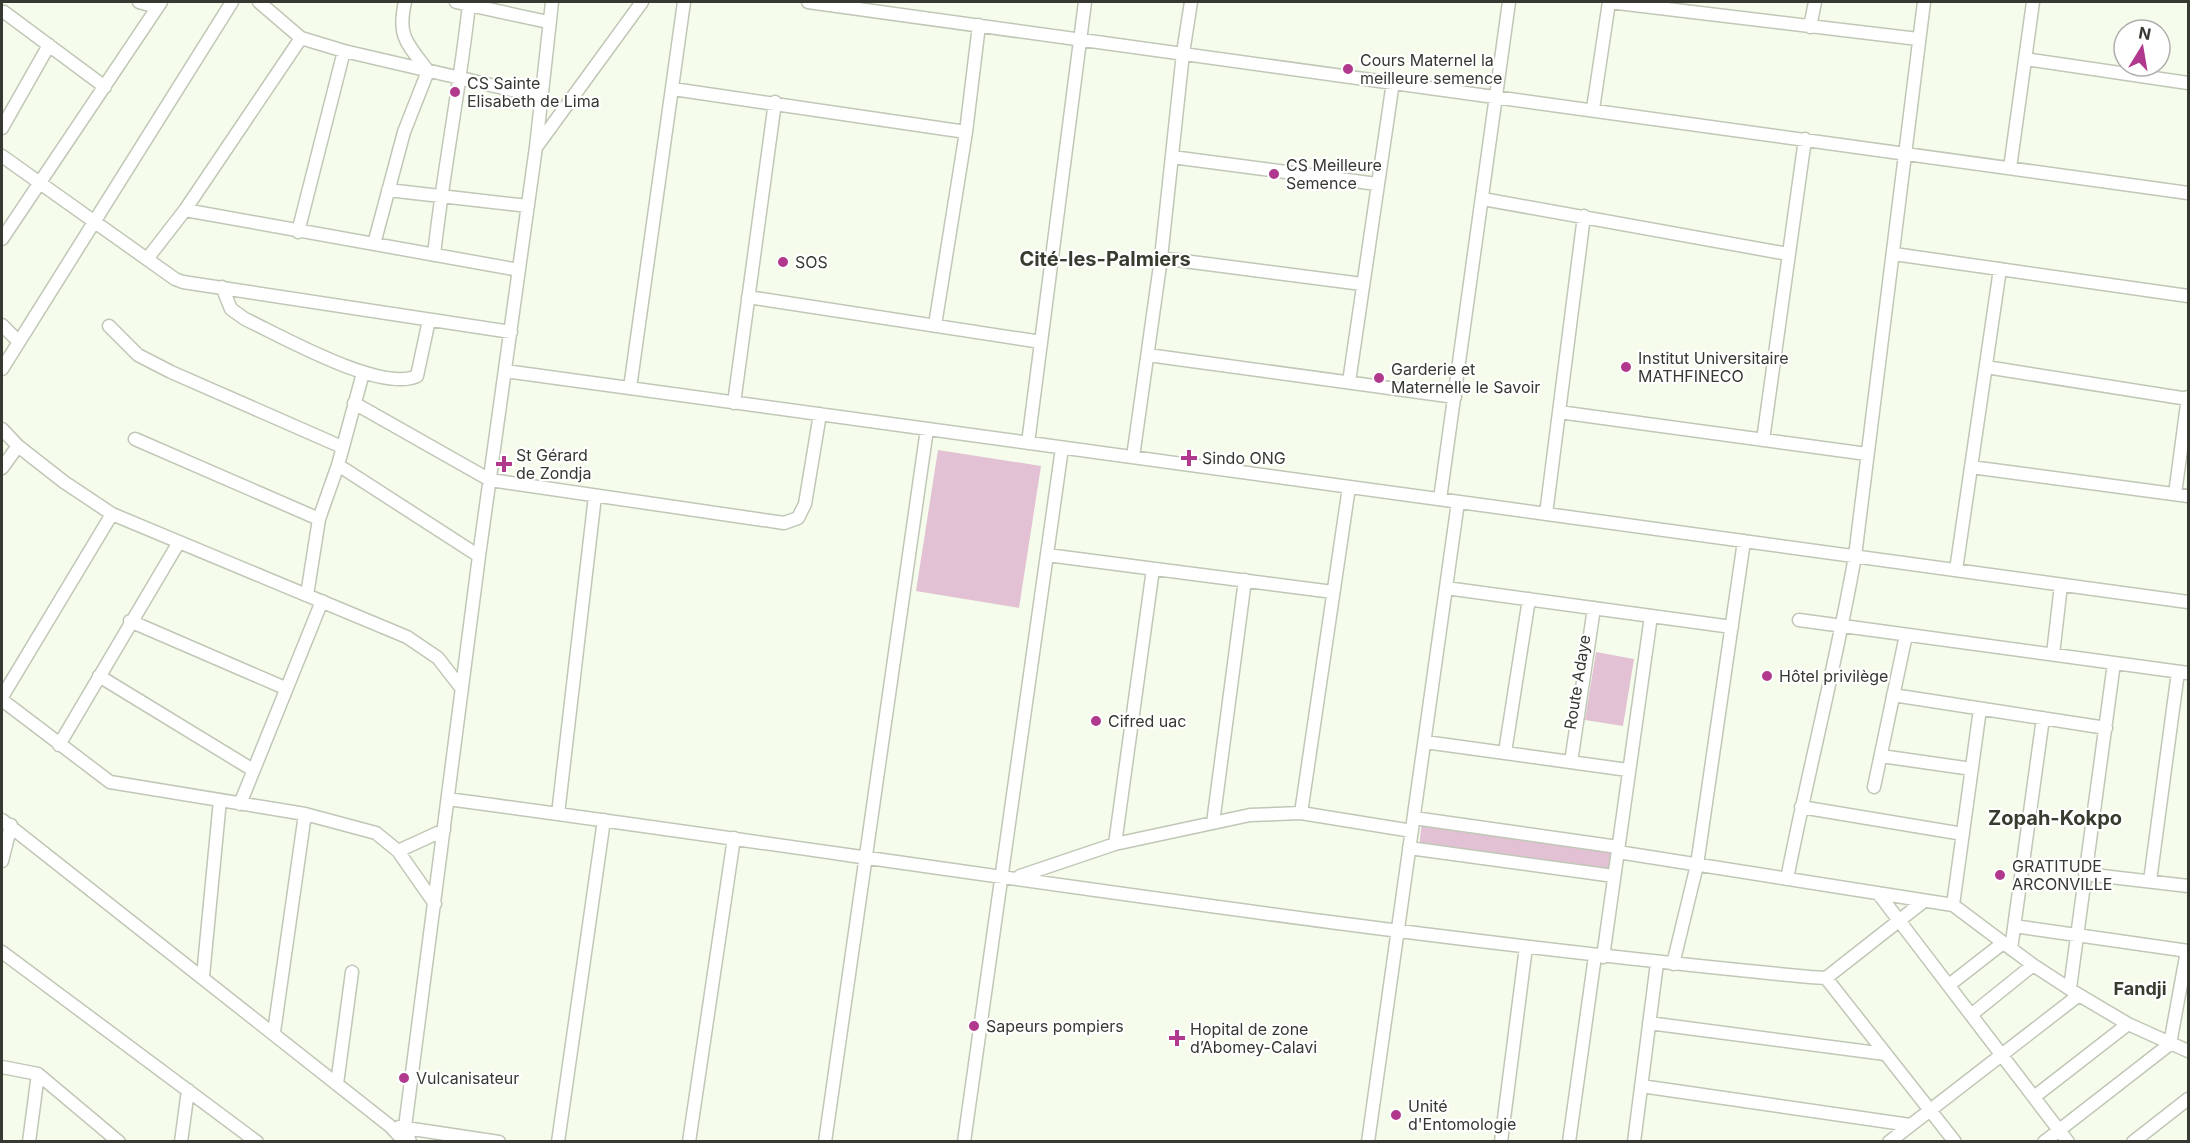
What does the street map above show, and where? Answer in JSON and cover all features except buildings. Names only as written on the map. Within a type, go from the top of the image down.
[{"type":"street","points":[[2,239],[159,4],[139,2]]},
{"type":"street","points":[[2,369],[232,2]]},
{"type":"street","points":[[259,2],[301,38],[344,51],[542,97]]},
{"type":"street","points":[[405,2],[400,23],[403,34],[428,71]]},
{"type":"street","points":[[456,2],[548,22]]},
{"type":"street","points":[[410,1142],[405,1127],[479,556],[536,147],[552,2]]},
{"type":"street","points":[[536,147],[642,2]]},
{"type":"street","points":[[630,388],[684,2]]},
{"type":"street","points":[[808,2],[1593,109],[2188,194]]},
{"type":"street","points":[[1028,443],[1084,2]]},
{"type":"street","points":[[1133,457],[1161,258],[1183,53],[1191,2]]},
{"type":"street","points":[[1440,499],[1509,2]]},
{"type":"street","points":[[1593,109],[1609,2],[1918,39]]},
{"type":"street","points":[[1810,27],[1815,2]]},
{"type":"street","points":[[1787,879],[1801,807],[1843,626],[1855,556],[1924,2]]},
{"type":"street","points":[[2010,168],[2032,2]]},
{"type":"street","points":[[434,255],[441,195],[461,78],[469,4]]},
{"type":"street","points":[[6,10],[105,87]]},
{"type":"street","points":[[935,326],[966,132],[979,25]]},
{"type":"street","points":[[147,259],[185,210],[301,38]]},
{"type":"street","points":[[2,128],[49,45]]},
{"type":"street","points":[[298,232],[344,51]]},
{"type":"street","points":[[2025,59],[2188,83]]},
{"type":"street","points":[[374,244],[404,132],[428,71]]},
{"type":"street","points":[[1349,382],[1393,82]]},
{"type":"street","points":[[673,89],[775,102],[966,132]]},
{"type":"street","points":[[734,402],[775,102]]},
{"type":"street","points":[[1763,440],[1805,139]]},
{"type":"street","points":[[2,156],[175,279],[511,332]]},
{"type":"street","points":[[1172,157],[1377,184]]},
{"type":"street","points":[[388,190],[528,206]]},
{"type":"street","points":[[1483,199],[1788,254]]},
{"type":"street","points":[[185,210],[519,270]]},
{"type":"street","points":[[1546,514],[1584,216]]},
{"type":"street","points":[[1894,254],[2188,296]]},
{"type":"street","points":[[1161,258],[1362,285]]},
{"type":"street","points":[[1956,570],[2000,269]]},
{"type":"street","points":[[222,288],[231,309],[245,319],[363,373],[408,381],[417,376],[429,320]]},
{"type":"street","points":[[748,297],[1041,342]]},
{"type":"street","points":[[2,325],[18,341]]},
{"type":"street","points":[[109,326],[138,354],[171,372],[342,447]]},
{"type":"street","points":[[1148,354],[1455,397]]},
{"type":"street","points":[[1986,367],[2188,398],[2175,494]]},
{"type":"street","points":[[505,371],[2188,602]]},
{"type":"street","points":[[307,595],[319,519],[338,465],[363,373]]},
{"type":"street","points":[[354,403],[490,480],[784,523],[798,518],[805,504],[820,414]]},
{"type":"street","points":[[1559,412],[1867,454]]},
{"type":"street","points":[[2,429],[18,446],[64,482],[112,514],[407,637],[438,658],[462,689]]},
{"type":"street","points":[[825,1142],[927,429]]},
{"type":"street","points":[[135,439],[319,519]]},
{"type":"street","points":[[2,468],[18,446]]},
{"type":"street","points":[[964,1142],[1062,447]]},
{"type":"street","points":[[338,465],[479,556]]},
{"type":"street","points":[[1971,466],[2188,495]]},
{"type":"street","points":[[1301,813],[1349,487]]},
{"type":"street","points":[[558,814],[595,496]]},
{"type":"street","points":[[1368,1142],[1458,502]]},
{"type":"street","points":[[112,514],[2,699],[110,782],[305,814],[376,833],[388,840],[398,851],[435,904]]},
{"type":"street","points":[[1673,964],[1697,865],[1744,541]]},
{"type":"street","points":[[59,745],[130,621],[179,542]]},
{"type":"street","points":[[1047,555],[1333,592]]},
{"type":"street","points":[[1115,844],[1153,568]]},
{"type":"street","points":[[1213,823],[1245,580]]},
{"type":"street","points":[[2053,654],[2061,585]]},
{"type":"street","points":[[1446,588],[1732,627]]},
{"type":"street","points":[[1505,752],[1529,599]]},
{"type":"street","points":[[240,804],[322,601]]},
{"type":"street","points":[[1568,759],[1592,608]]},
{"type":"street","points":[[1569,1142],[1614,876],[1651,616]]},
{"type":"street","points":[[1799,620],[2183,672],[2150,881]]},
{"type":"street","points":[[130,621],[285,688]]},
{"type":"street","points":[[1874,787],[1906,635]]},
{"type":"street","points":[[1889,1142],[2002,1054],[2075,991],[2077,935],[2114,663]]},
{"type":"street","points":[[99,676],[254,770]]},
{"type":"street","points":[[1893,695],[2106,728]]},
{"type":"street","points":[[1953,905],[1980,709]]},
{"type":"street","points":[[1949,985],[2007,946],[2014,926],[2043,718]]},
{"type":"street","points":[[1425,742],[1568,759],[1628,770]]},
{"type":"street","points":[[1881,756],[1972,770]]},
{"type":"street","points":[[448,799],[1526,947],[1657,963],[1826,978],[1924,901]]},
{"type":"street","points":[[203,976],[220,800]]},
{"type":"street","points":[[1801,807],[1963,834]]},
{"type":"street","points":[[1016,878],[1115,844],[1250,815],[1301,813],[1618,850],[1697,865],[1953,905],[2033,965],[2128,1024],[2188,1051]]},
{"type":"street","points":[[274,1032],[305,814]]},
{"type":"street","points":[[558,1142],[604,820]]},
{"type":"street","points":[[6,822],[274,1032],[390,1126],[405,1142]]},
{"type":"street","points":[[2,861],[6,822]]},
{"type":"street","points":[[398,851],[444,830]]},
{"type":"street","points":[[689,1142],[735,838]]},
{"type":"street","points":[[1409,848],[1614,876]]},
{"type":"street","points":[[2085,874],[2188,886]]},
{"type":"street","points":[[1878,894],[2068,1142]]},
{"type":"street","points":[[2014,926],[2188,951],[2170,1044],[2044,1142]]},
{"type":"street","points":[[1502,1142],[1526,947]]},
{"type":"street","points":[[2,952],[257,1142]]},
{"type":"street","points":[[1634,1142],[1657,963]]},
{"type":"street","points":[[1971,1015],[2033,965]]},
{"type":"street","points":[[338,1084],[352,972]]},
{"type":"street","points":[[1826,978],[1954,1142]]},
{"type":"street","points":[[1649,1023],[1885,1054]]},
{"type":"street","points":[[2034,1097],[2128,1024]]},
{"type":"street","points":[[2,1067],[38,1074],[107,1137],[119,1142]]},
{"type":"street","points":[[28,1142],[38,1074]]},
{"type":"street","points":[[1641,1086],[1910,1125]]},
{"type":"street","points":[[181,1142],[188,1090]]},
{"type":"street","points":[[2133,1142],[2188,1099]]},
{"type":"street","points":[[390,1126],[499,1142]]},
{"type":"shaded area","points":[[938,450],[1041,466],[1019,608],[916,591]]},
{"type":"shaded area","points":[[1596,652],[1634,659],[1623,726],[1585,720]]},
{"type":"shaded area","points":[[1422,822],[1613,850],[1609,873],[1419,846]]},
{"type":"place","name":"Cours Maternel la meilleure semence","points":[[1348,69]]},
{"type":"place","name":"CS Sainte Elisabeth de Lima","points":[[455,92]]},
{"type":"place","name":"CS Meilleure Semence","points":[[1274,174]]},
{"type":"place","name":"SOS","points":[[783,262]]},
{"type":"place","name":"Institut Universitaire MATHFINECO","points":[[1626,367]]},
{"type":"place","name":"Garderie et Maternelle le Savoir","points":[[1379,378]]},
{"type":"place","name":"Sindo ONG","points":[[1189,458]]},
{"type":"place","name":"St Gérard de Zondja","points":[[504,464]]},
{"type":"place","name":"Hôtel privilège","points":[[1767,676]]},
{"type":"place","name":"Cifred uac","points":[[1096,721]]},
{"type":"place","name":"GRATITUDE ARCONVILLE","points":[[2000,875]]},
{"type":"place","name":"Sapeurs pompiers","points":[[974,1026]]},
{"type":"place","name":"Hopital de zone d’Abomey-Calavi","points":[[1177,1038]]},
{"type":"place","name":"Vulcanisateur","points":[[404,1078]]},
{"type":"place","name":"Unité d'Entomologie","points":[[1396,1115]]},
{"type":"district","name":"Cité-les-Palmiers","points":[[1105,259]]},
{"type":"district","name":"Zopah-Kokpo","points":[[2055,818]]},
{"type":"district","name":"Fandji","points":[[2140,988]]}]
